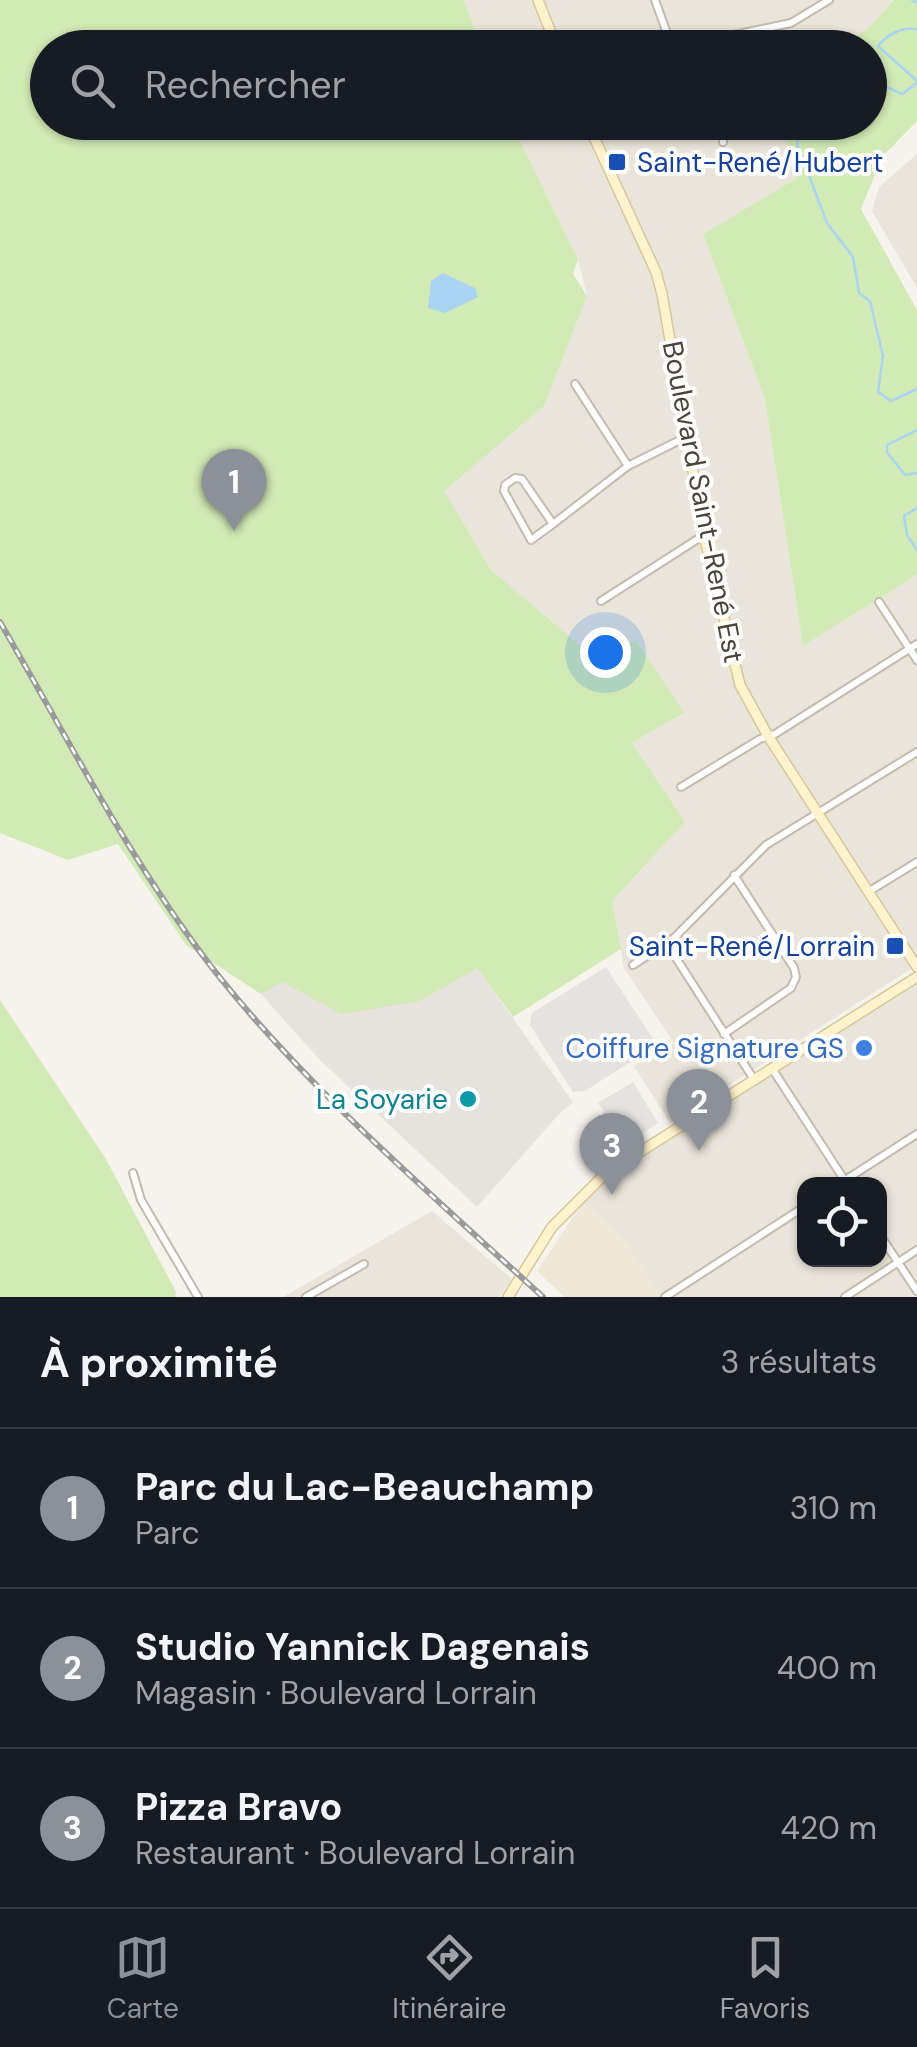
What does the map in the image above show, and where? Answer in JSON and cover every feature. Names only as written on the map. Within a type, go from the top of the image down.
[{"type":"street","points":[[538,0],[549,30]]},
{"type":"street","points":[[655,0],[665,30]]},
{"type":"street","points":[[765,30],[792,23],[829,0]]},
{"type":"street","name":"Boulevard Saint-René Est","points":[[595,140],[656,272],[704,535],[736,674],[768,736],[917,967]]},
{"type":"street","points":[[575,384],[628,466]]},
{"type":"street","points":[[553,524],[522,479],[515,478],[505,485],[504,491],[532,540],[553,524],[628,466],[688,435]]},
{"type":"street","points":[[601,600],[704,535]]},
{"type":"street","points":[[879,602],[914,647],[917,660]]},
{"type":"street","points":[[681,787],[914,647]]},
{"type":"street","points":[[633,965],[667,944],[766,845],[917,752]]},
{"type":"street","points":[[868,892],[917,862]]},
{"type":"street","points":[[724,1034],[791,988],[796,977],[734,875]]},
{"type":"street","points":[[667,944],[756,1081]]},
{"type":"street","points":[[508,1297],[555,1224],[605,1174],[917,977]]},
{"type":"street","points":[[773,1070],[839,1177]]},
{"type":"street","points":[[852,1177],[917,1134]]},
{"type":"street","points":[[133,1173],[141,1200],[198,1297]]},
{"type":"street","points":[[665,1297],[797,1211]]},
{"type":"street","points":[[887,1245],[917,1291]]},
{"type":"street","points":[[846,1297],[917,1250]]},
{"type":"street","points":[[306,1297],[364,1264]]},
{"type":"shaded area","points":[[464,0],[894,0],[866,30],[475,30]]},
{"type":"shaded area","points":[[519,140],[787,140],[797,178],[703,234],[765,399],[803,646],[917,575],[917,965],[670,1123],[634,1066],[674,1043],[624,968],[612,901],[685,822],[632,743],[683,714],[590,655],[491,570],[443,491],[544,406],[587,296],[578,259]]},
{"type":"shaded area","points":[[917,154],[917,288],[872,211],[879,187]]},
{"type":"shaded area","points":[[428,900],[573,1102],[477,1207],[319,1059],[261,994]]},
{"type":"shaded area","points":[[606,967],[657,1045],[585,1091],[573,1092],[530,1025],[532,1013]]},
{"type":"shaded area","points":[[917,983],[917,1297],[660,1297],[627,1245],[583,1202],[600,1184]]},
{"type":"shaded area","points":[[633,1082],[658,1123],[631,1141],[620,1138],[601,1117],[604,1111],[598,1103]]},
{"type":"shaded area","points":[[583,1202],[627,1245],[660,1297],[565,1297],[537,1271]]},
{"type":"shaded area","points":[[432,1211],[512,1279],[499,1297],[283,1297]]},
{"type":"green space","points":[[0,0],[464,0],[475,30],[30,30],[30,140],[519,140],[578,259],[573,274],[587,296],[544,406],[444,491],[491,570],[590,654],[636,641],[684,713],[632,743],[685,822],[612,901],[621,949],[513,1017],[477,968],[420,1001],[341,1014],[283,982],[261,994],[186,945],[118,844],[68,860],[0,833]]},
{"type":"green space","points":[[894,0],[917,0],[917,121],[882,157],[861,209],[917,310],[917,575],[803,646],[765,399],[703,234],[797,178],[787,140],[887,140],[887,30],[866,30]]},
{"type":"green space","points":[[0,1000],[106,1159],[176,1292],[175,1297],[0,1297]]},
{"type":"water","points":[[443,273],[475,288],[478,297],[445,313],[428,308],[431,281]]},
{"type":"waterway","points":[[912,0],[917,3]]},
{"type":"waterway","points":[[887,37],[917,29]]},
{"type":"waterway","points":[[887,54],[917,81]]},
{"type":"waterway","points":[[887,87],[902,94],[917,83]]},
{"type":"waterway","points":[[798,140],[827,223],[853,257],[859,293],[870,301],[883,356],[878,392],[891,401],[917,389]]},
{"type":"waterway","points":[[917,430],[887,445],[887,452],[905,475],[917,473]]},
{"type":"waterway","points":[[917,508],[904,516],[907,535],[917,550]]},
{"type":"railway","points":[[0,622],[152,883],[210,965],[327,1096],[543,1297]]},
{"type":"place","name":"Saint-René/Hubert","points":[[617,162]]},
{"type":"place","name":"Parc du Lac-Beauchamp","points":[[234,531]]},
{"type":"place","name":"Saint-René/Lorrain","points":[[895,946]]},
{"type":"place","name":"Coiffure Signature GS","points":[[864,1048]]},
{"type":"place","name":"La Soyarie","points":[[468,1099]]},
{"type":"place","name":"Studio Yannick Dagenais","points":[[699,1151]]},
{"type":"place","name":"Pizza Bravo","points":[[612,1195]]}]
